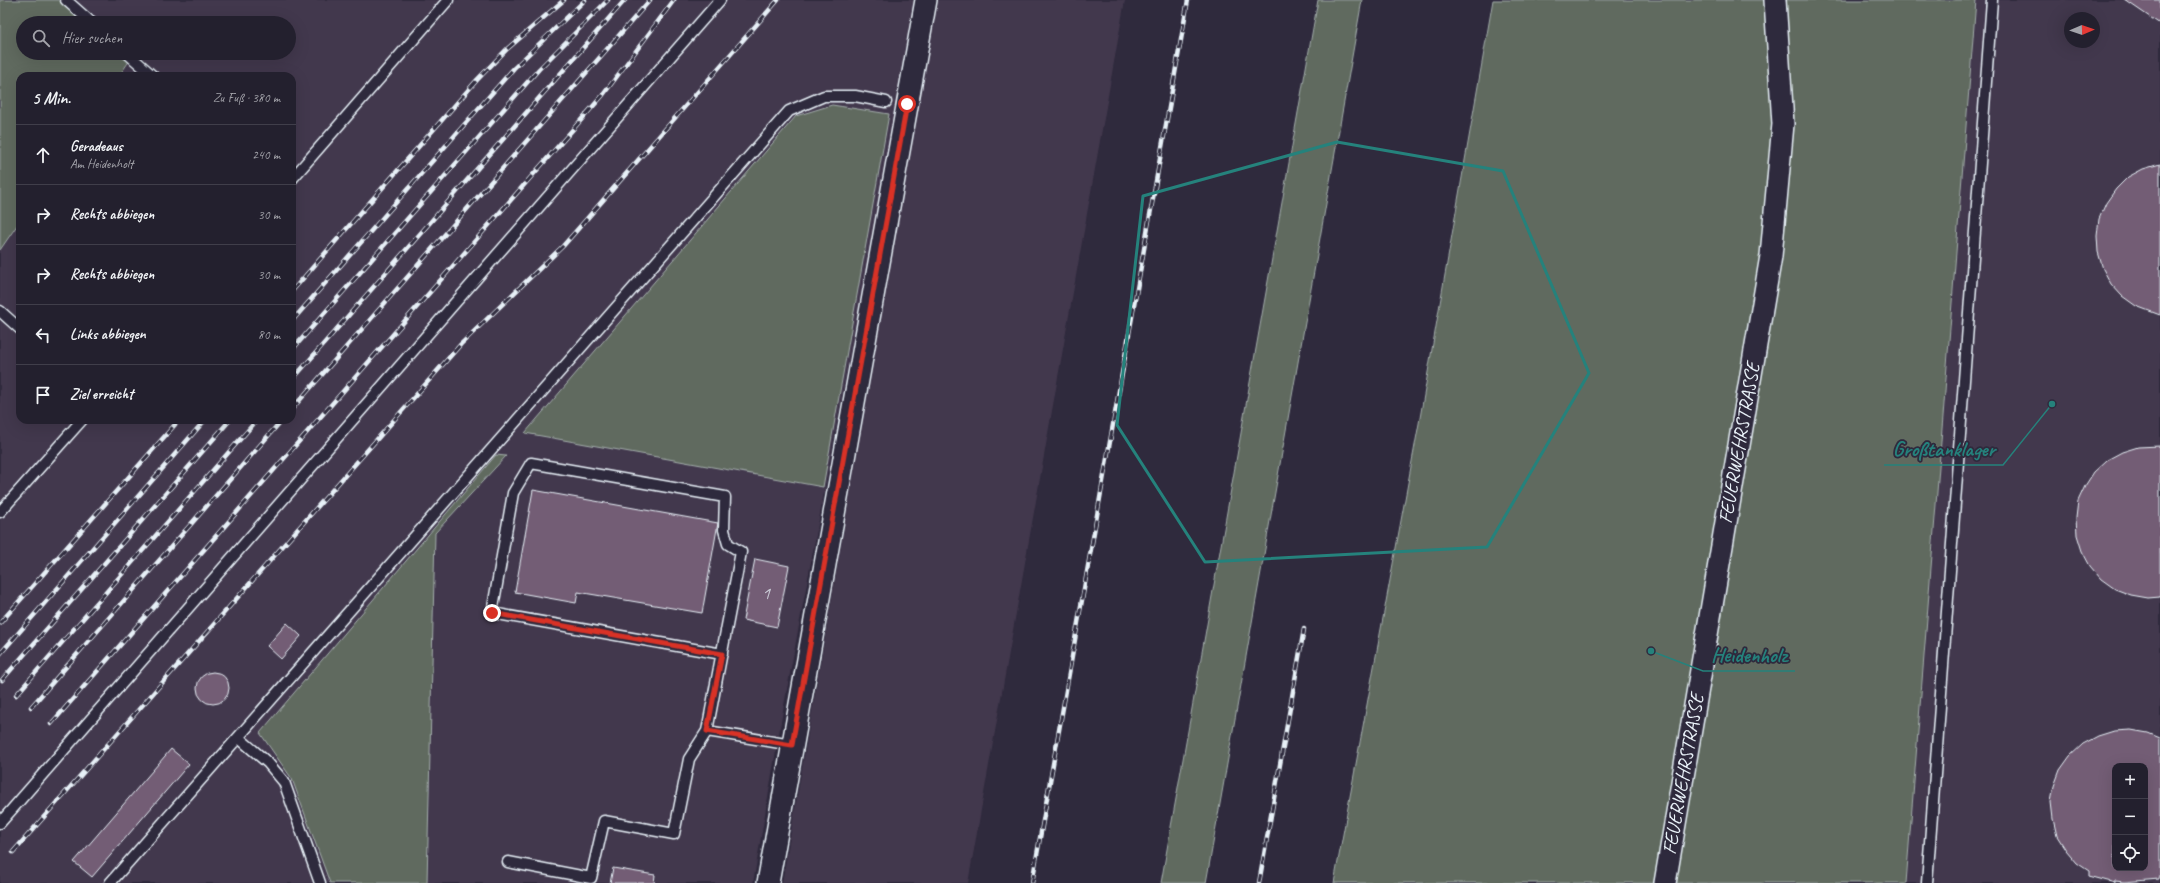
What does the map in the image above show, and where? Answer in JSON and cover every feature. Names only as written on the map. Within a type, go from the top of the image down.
[{"type":"street","points":[[768,883],[926,0]]},
{"type":"street","name":"FEUERWEHRSTRASSE","points":[[1665,883],[1771,256],[1783,124],[1775,0]]},
{"type":"lane","points":[[66,0],[84,16]]},
{"type":"lane","points":[[296,174],[448,0]]},
{"type":"lane","points":[[0,823],[720,0]]},
{"type":"lane","points":[[1926,883],[1992,0]]},
{"type":"lane","points":[[135,60],[148,72]]},
{"type":"lane","points":[[110,883],[789,111],[824,96],[855,96],[886,102]]},
{"type":"lane","points":[[0,311],[16,325]]},
{"type":"lane","points":[[0,512],[78,424]]},
{"type":"lane","points":[[508,862],[591,878],[604,821],[674,834],[689,760],[707,731],[722,654],[741,552],[728,544],[724,530],[725,497],[531,463],[513,492],[492,613],[722,654]]},
{"type":"lane","points":[[707,731],[792,745]]},
{"type":"lane","points":[[239,738],[268,763],[284,782],[320,883]]},
{"type":"highlighted area","points":[[1337,142],[1503,171],[1589,373],[1487,547],[1205,562],[1117,425],[1143,196]]},
{"type":"shaded area","points":[[0,0],[917,0],[783,710],[753,883],[0,883]]},
{"type":"shaded area","points":[[936,0],[1125,0],[968,883],[782,883]]},
{"type":"shaded area","points":[[1976,0],[2160,0],[2160,883],[1906,883]]},
{"type":"green space","points":[[0,0],[66,0],[84,16],[16,16],[16,60],[130,60],[122,72],[16,72],[16,227],[0,250]]},
{"type":"green space","points":[[1318,0],[1362,0],[1206,883],[1161,883]]},
{"type":"green space","points":[[1493,0],[1976,0],[1906,883],[1334,883],[1420,418]]},
{"type":"green space","points":[[832,105],[889,114],[823,487],[525,433],[796,116]]},
{"type":"green space","points":[[496,455],[506,456],[435,533],[427,883],[330,883],[292,779],[260,733]]},
{"type":"building","points":[[2125,0],[2160,0],[2160,24]]},
{"type":"building","points":[[2160,164],[2160,315],[2136,306],[2122,296],[2111,284],[2103,269],[2098,252],[2097,236],[2099,219],[2106,203],[2116,189],[2128,177],[2143,169]]},
{"type":"building","points":[[2160,446],[2160,597],[2148,598],[2131,595],[2115,589],[2101,579],[2090,566],[2082,551],[2077,535],[2076,518],[2078,501],[2085,486],[2094,472],[2107,460],[2122,452],[2138,447]]},
{"type":"building","points":[[533,490],[718,523],[702,613],[578,592],[576,603],[515,592]]},
{"type":"building","points":[[755,559],[789,566],[777,627],[743,620]]},
{"type":"building","points":[[287,623],[301,636],[281,659],[267,646]]},
{"type":"building","points":[[213,672],[222,675],[226,679],[229,688],[226,697],[222,701],[213,704],[204,701],[200,697],[197,688],[200,679],[204,675]]},
{"type":"building","points":[[2131,730],[2148,733],[2160,738],[2159,879],[2124,882],[2115,881],[2115,883],[2089,876],[2089,871],[2077,863],[2057,836],[2051,802],[2054,786],[2060,770],[2070,756],[2083,744],[2098,736],[2114,731]]},
{"type":"building","points":[[171,749],[189,764],[92,877],[74,862]]},
{"type":"building","points":[[613,868],[655,875],[654,883],[610,883]]},
{"type":"railway","points":[[296,286],[477,80],[507,49],[564,0]]},
{"type":"railway","points":[[296,316],[514,68],[585,0]]},
{"type":"railway","points":[[296,345],[539,69],[608,0]]},
{"type":"railway","points":[[296,375],[625,0]]},
{"type":"railway","points":[[296,404],[650,0]]},
{"type":"railway","points":[[51,724],[603,95],[674,0]]},
{"type":"railway","points":[[13,852],[461,344],[563,246],[778,0]]},
{"type":"railway","points":[[1032,883],[1188,0]]},
{"type":"railway","points":[[0,623],[175,424]]},
{"type":"railway","points":[[0,654],[201,424]]},
{"type":"railway","points":[[2,680],[226,424]]},
{"type":"railway","points":[[16,695],[253,424]]},
{"type":"railway","points":[[31,707],[279,424]]},
{"type":"railway","points":[[1259,883],[1304,629]]},
{"type":"place","name":"Großtanklager","points":[[2052,404]]},
{"type":"place","name":"Heidenholz","points":[[1651,651]]},
{"type":"route","points":[[492,613],[722,654],[707,731],[792,745],[907,104]]}]
